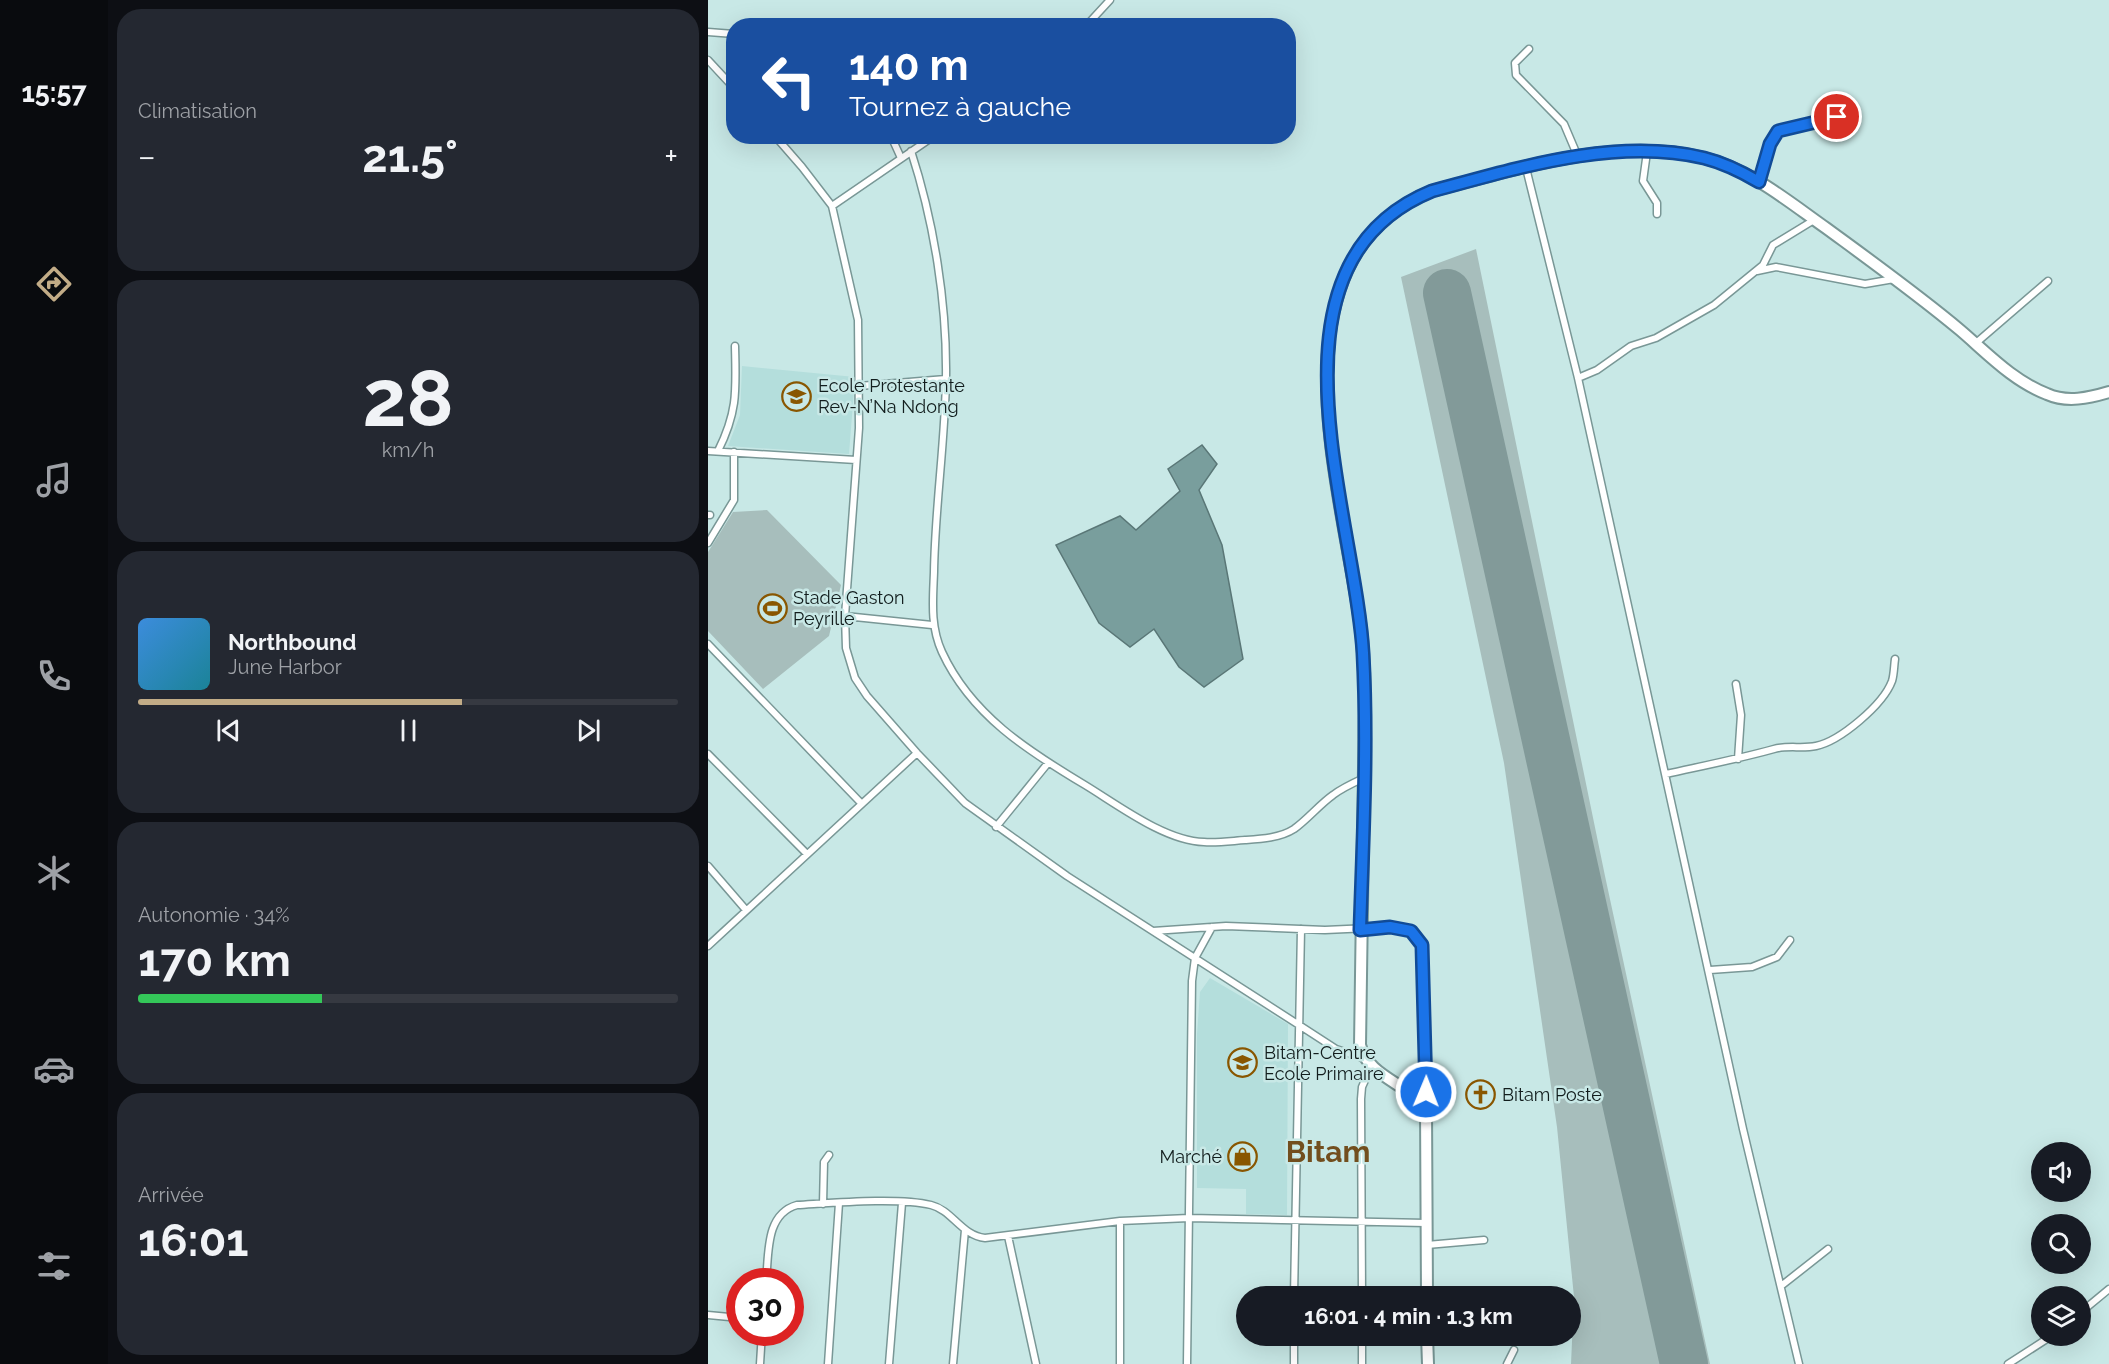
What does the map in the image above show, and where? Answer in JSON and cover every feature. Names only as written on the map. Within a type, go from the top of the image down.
[{"type":"highway","points":[[1427,1286],[1426,1108],[1411,1092],[1371,1067],[1363,1058],[1359,1045],[1365,699],[1360,622],[1349,564],[1327,388],[1329,340],[1339,285],[1356,251],[1386,218],[1410,200],[1432,191],[1578,157],[1647,152],[1705,158],[1724,164],[1759,182],[1814,220],[1895,279],[2009,372],[2048,395],[2065,400],[2109,392]]},
{"type":"highway","points":[[1427,1346],[1428,1364]]},
{"type":"street","points":[[1093,18],[1110,0]]},
{"type":"street","points":[[708,32],[726,33]]},
{"type":"street","points":[[1529,49],[1515,63],[1516,75],[1564,124],[1578,157]]},
{"type":"street","points":[[708,60],[726,79]]},
{"type":"street","points":[[1759,182],[1770,144],[1778,131],[1837,117]]},
{"type":"street","points":[[782,144],[802,166],[832,207],[858,320],[859,386],[856,460],[845,616],[846,648],[855,678],[867,696],[917,753],[965,803],[996,827],[1336,1049],[1363,1058]]},
{"type":"street","points":[[895,144],[901,158]]},
{"type":"street","points":[[832,207],[922,144]]},
{"type":"street","points":[[911,152],[922,185],[935,255],[946,379],[934,544],[932,625],[942,653],[973,700],[1000,730],[1048,763],[1155,826],[1182,838],[1202,842],[1263,839],[1284,833],[1294,829],[1334,794],[1364,778]]},
{"type":"street","points":[[1647,152],[1643,181],[1657,203],[1657,214]]},
{"type":"street","points":[[1526,168],[1578,378],[1710,970],[1743,1129],[1799,1364]]},
{"type":"street","points":[[1578,378],[1597,370],[1631,346],[1656,338],[1709,309],[1763,265],[1773,245],[1814,220]]},
{"type":"street","points":[[1756,271],[1776,267],[1865,284],[1895,279]]},
{"type":"street","points":[[1976,343],[2048,281]]},
{"type":"street","points":[[718,451],[732,420],[736,388],[735,346]]},
{"type":"street","points":[[859,386],[946,379]]},
{"type":"street","points":[[708,451],[856,460]]},
{"type":"street","points":[[708,543],[734,500],[734,452]]},
{"type":"street","points":[[845,616],[932,625]]},
{"type":"street","points":[[708,644],[861,802]]},
{"type":"street","points":[[1666,774],[1738,759],[1776,748],[1818,746],[1839,735],[1869,712],[1889,687],[1895,658]]},
{"type":"street","points":[[1736,684],[1741,715],[1738,759]]},
{"type":"street","points":[[708,946],[861,802],[917,753]]},
{"type":"street","points":[[708,754],[806,853]]},
{"type":"street","points":[[996,827],[1048,763]]},
{"type":"street","points":[[708,866],[746,910]]},
{"type":"street","points":[[1153,931],[1252,926],[1360,930],[1390,927],[1411,931],[1422,945],[1425,980],[1426,1108]]},
{"type":"street","points":[[1187,1364],[1195,958],[1212,927]]},
{"type":"street","points":[[1294,1286],[1301,929]]},
{"type":"street","points":[[1710,970],[1752,967],[1777,957],[1790,940]]},
{"type":"street","points":[[1362,1286],[1361,1099],[1362,1087],[1371,1067]]},
{"type":"street","points":[[823,1204],[824,1162],[829,1155]]},
{"type":"street","points":[[828,1364],[839,1203]]},
{"type":"street","points":[[767,1268],[771,1234],[782,1212],[797,1205],[902,1203],[931,1205],[940,1208],[965,1230],[978,1237],[1008,1236],[1120,1221],[1189,1218],[1426,1223]]},
{"type":"street","points":[[890,1364],[902,1203]]},
{"type":"street","points":[[1120,1221],[1120,1364]]},
{"type":"street","points":[[953,1364],[965,1230]]},
{"type":"street","points":[[1008,1236],[1036,1364]]},
{"type":"street","points":[[1427,1245],[1484,1240]]},
{"type":"street","points":[[1781,1286],[1828,1249]]},
{"type":"street","points":[[2091,1304],[2109,1289]]},
{"type":"street","points":[[708,1316],[726,1317]]},
{"type":"street","points":[[760,1364],[761,1346]]},
{"type":"street","points":[[1294,1346],[1294,1364]]},
{"type":"street","points":[[1362,1346],[1362,1364]]},
{"type":"street","points":[[2008,1364],[2036,1346]]},
{"type":"street","points":[[1507,1364],[1514,1350]]},
{"type":"shaded area","points":[[1476,249],[1605,876],[1710,1364],[1571,1364],[1572,1346],[1581,1346],[1581,1286],[1573,1286],[1557,1127],[1504,763],[1401,277]]},
{"type":"shaded area","name":"Ecole Protestante Rev-N’Na Ndong","points":[[742,366],[855,377],[849,454],[728,446],[740,415]]},
{"type":"shaded area","points":[[1202,445],[1217,464],[1199,490],[1222,545],[1243,659],[1204,687],[1179,667],[1154,629],[1130,647],[1099,623],[1056,545],[1120,516],[1136,530],[1180,491],[1168,469]]},
{"type":"shaded area","name":"Stade Gaston Peyrille","points":[[767,510],[841,585],[829,636],[763,689],[708,631],[708,552],[733,512]]},
{"type":"shaded area","name":"Bitam-Centre Ecole Primaire","points":[[1210,978],[1288,1024],[1287,1215],[1246,1214],[1246,1189],[1197,1188],[1197,1034],[1200,992]]},
{"type":"runway","points":[[1447,293],[1684,1364]]},
{"type":"place","name":"Ecole Protestante Rev-N’Na Ndong","points":[[797,396]]},
{"type":"place","name":"Stade Gaston Peyrille","points":[[772,608]]},
{"type":"place","name":"Bitam-Centre Ecole Primaire","points":[[1243,1063]]},
{"type":"place","name":"Bitam Poste","points":[[1481,1095]]},
{"type":"place","name":"Marché","points":[[1243,1157]]},
{"type":"district","name":"Bitam","points":[[1328,1152]]},
{"type":"route","points":[[1426,1092],[1425,980],[1422,945],[1416,934],[1411,931],[1390,927],[1360,930],[1365,699],[1363,652],[1330,431],[1327,388],[1329,340],[1339,285],[1356,251],[1367,237],[1394,211],[1410,200],[1432,191],[1578,157],[1614,152],[1680,153],[1705,158],[1724,164],[1759,182],[1770,144],[1778,131],[1837,117]]}]
